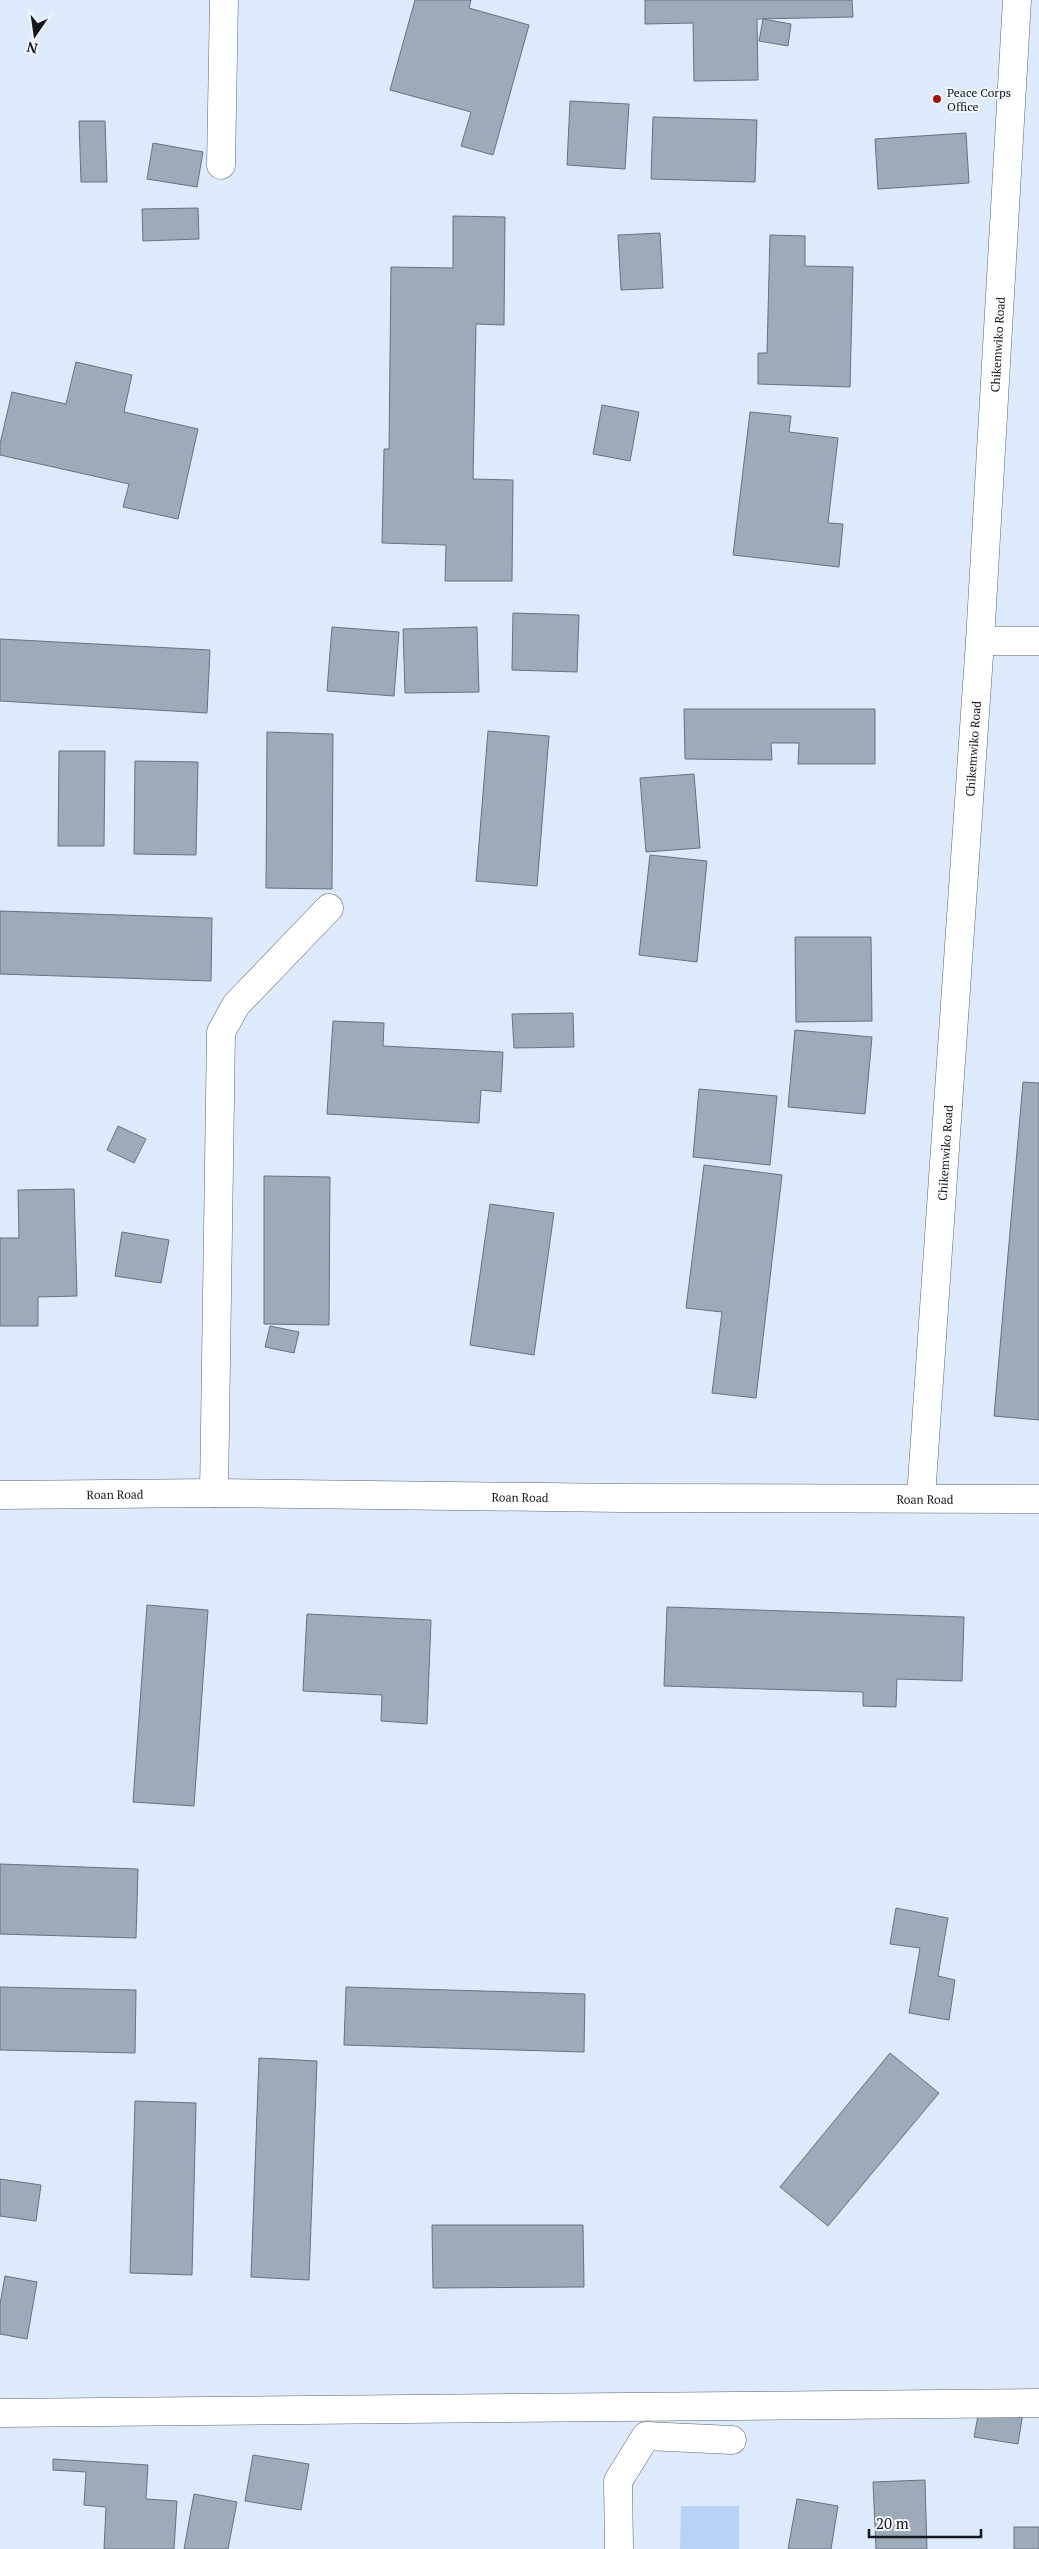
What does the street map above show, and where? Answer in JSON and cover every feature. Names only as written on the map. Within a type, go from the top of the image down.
[{"type":"street","points":[[221,165],[224,0]]},
{"type":"street","name":"Chikemwiko Road","points":[[921,1497],[980,641],[1017,0]]},
{"type":"street","points":[[980,641],[1039,641]]},
{"type":"street","points":[[214,1493],[220,1032],[236,1005],[329,908]]},
{"type":"street","name":"Roan Road","points":[[0,1495],[214,1493],[621,1498],[921,1497],[1039,1499]]},
{"type":"street","points":[[0,2413],[1039,2403]]},
{"type":"street","points":[[619,2549],[618,2481],[646,2436],[732,2440]]},
{"type":"shaded area","points":[[681,2506],[739,2506],[739,2549],[680,2549]]},
{"type":"building","points":[[415,0],[471,0],[469,8],[529,25],[493,155],[461,146],[471,112],[390,90]]},
{"type":"building","points":[[645,0],[852,0],[853,17],[757,19],[758,80],[694,81],[693,23],[645,24]]},
{"type":"building","points":[[763,19],[791,24],[788,46],[759,41]]},
{"type":"building","points":[[570,101],[629,104],[625,169],[567,165]]},
{"type":"building","points":[[653,117],[757,120],[755,182],[651,179]]},
{"type":"building","points":[[79,121],[105,121],[107,182],[81,182]]},
{"type":"building","points":[[966,133],[969,183],[878,189],[875,139]]},
{"type":"building","points":[[153,143],[203,152],[197,187],[147,179]]},
{"type":"building","points":[[198,208],[199,239],[143,241],[142,209]]},
{"type":"building","points":[[453,216],[505,217],[504,325],[476,324],[473,479],[513,480],[512,581],[445,581],[446,545],[382,543],[384,449],[389,449],[391,267],[453,268]]},
{"type":"building","points":[[660,233],[663,288],[621,290],[618,235]]},
{"type":"building","points":[[770,235],[805,236],[805,266],[853,267],[850,387],[758,384],[758,353],[767,353]]},
{"type":"building","points":[[76,362],[132,375],[124,412],[198,429],[178,519],[123,507],[129,484],[0,455],[0,444],[12,392],[66,404]]},
{"type":"building","points":[[602,405],[639,412],[630,461],[593,454]]},
{"type":"building","points":[[750,412],[791,416],[789,432],[838,438],[828,523],[843,524],[839,567],[733,555]]},
{"type":"building","points":[[513,613],[579,615],[577,672],[512,670]]},
{"type":"building","points":[[332,627],[399,632],[394,696],[327,691]]},
{"type":"building","points":[[477,627],[479,692],[405,693],[403,629]]},
{"type":"building","points":[[0,639],[210,650],[207,713],[0,701]]},
{"type":"building","points":[[684,709],[875,709],[875,764],[798,764],[799,743],[771,743],[772,760],[685,759]]},
{"type":"building","points":[[488,731],[549,736],[537,886],[476,881]]},
{"type":"building","points":[[267,732],[333,734],[332,889],[266,888]]},
{"type":"building","points":[[59,751],[105,751],[104,846],[58,846]]},
{"type":"building","points":[[135,761],[198,762],[196,855],[134,854]]},
{"type":"building","points":[[694,774],[700,848],[646,852],[640,778]]},
{"type":"building","points":[[650,855],[707,861],[697,962],[639,955]]},
{"type":"building","points":[[0,911],[212,918],[211,981],[0,974]]},
{"type":"building","points":[[795,937],[871,937],[872,1021],[796,1022]]},
{"type":"building","points":[[573,1013],[574,1047],[514,1048],[512,1014]]},
{"type":"building","points":[[333,1021],[384,1023],[383,1046],[503,1052],[501,1092],[481,1090],[479,1123],[327,1114]]},
{"type":"building","points":[[795,1030],[872,1037],[865,1114],[788,1107]]},
{"type":"building","points":[[1023,1082],[1039,1083],[1039,1420],[994,1416]]},
{"type":"building","points":[[699,1089],[777,1096],[770,1165],[693,1157]]},
{"type":"building","points":[[118,1126],[146,1139],[134,1163],[107,1150]]},
{"type":"building","points":[[704,1165],[782,1175],[756,1398],[712,1393],[722,1312],[686,1308]]},
{"type":"building","points":[[264,1176],[330,1177],[329,1325],[264,1324]]},
{"type":"building","points":[[74,1189],[77,1296],[38,1297],[38,1326],[0,1326],[0,1238],[19,1238],[18,1190]]},
{"type":"building","points":[[490,1204],[554,1213],[534,1355],[470,1345]]},
{"type":"building","points":[[122,1232],[169,1240],[161,1283],[115,1276]]},
{"type":"building","points":[[270,1326],[299,1332],[294,1353],[265,1347]]},
{"type":"building","points":[[147,1605],[208,1610],[194,1806],[133,1802]]},
{"type":"building","points":[[667,1607],[964,1617],[962,1681],[897,1679],[896,1707],[863,1706],[863,1692],[664,1686]]},
{"type":"building","points":[[307,1614],[431,1620],[427,1724],[381,1721],[382,1695],[303,1691]]},
{"type":"building","points":[[0,1864],[138,1869],[136,1938],[0,1934]]},
{"type":"building","points":[[896,1908],[948,1918],[938,1976],[955,1980],[949,2020],[909,2013],[920,1948],[890,1944]]},
{"type":"building","points":[[0,1987],[136,1990],[135,2053],[0,2050]]},
{"type":"building","points":[[346,1987],[585,1994],[584,2052],[344,2045]]},
{"type":"building","points":[[890,2053],[939,2093],[828,2226],[780,2187]]},
{"type":"building","points":[[259,2058],[317,2061],[309,2280],[251,2277]]},
{"type":"building","points":[[135,2101],[196,2103],[192,2275],[130,2273]]},
{"type":"building","points":[[0,2179],[41,2185],[36,2221],[0,2216]]},
{"type":"building","points":[[432,2225],[583,2225],[584,2287],[433,2288]]},
{"type":"building","points":[[5,2276],[37,2282],[27,2339],[0,2334],[0,2304]]},
{"type":"building","points":[[980,2405],[1023,2412],[1018,2444],[974,2437]]},
{"type":"building","points":[[253,2455],[309,2464],[301,2510],[245,2501]]},
{"type":"building","points":[[53,2459],[148,2465],[146,2499],[177,2501],[174,2549],[104,2549],[106,2507],[84,2505],[86,2472],[53,2470]]},
{"type":"building","points":[[925,2480],[927,2549],[876,2549],[873,2482]]},
{"type":"building","points":[[194,2494],[237,2502],[228,2549],[184,2549]]},
{"type":"building","points":[[797,2499],[838,2506],[831,2549],[788,2549]]},
{"type":"building","points":[[1014,2527],[1039,2527],[1039,2549],[1014,2549]]},
{"type":"place","name":"Peace Corps Office","points":[[937,99]]}]
